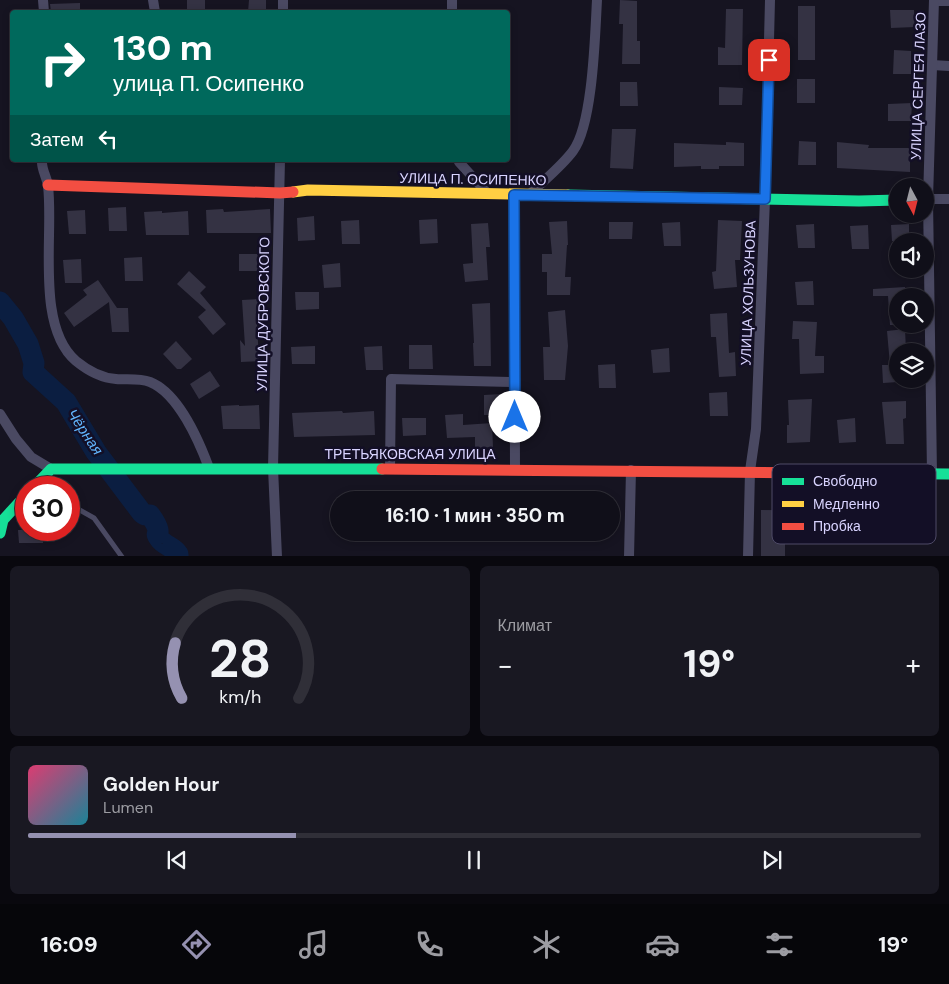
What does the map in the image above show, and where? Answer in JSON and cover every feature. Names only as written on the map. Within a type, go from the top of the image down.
[{"type":"street","points":[[529,195],[573,151],[582,136],[588,108],[597,0]]},
{"type":"street","name":"УЛИЦА ХОЛЬЗУНОВА","points":[[748,556],[750,471],[756,429],[770,0]]},
{"type":"street","points":[[934,0],[949,1]]},
{"type":"street","name":"УЛИЦА СЕРГЕЯ ЛАЗО","points":[[928,178],[934,0]]},
{"type":"street","points":[[932,65],[949,66]]},
{"type":"street","points":[[42,162],[48,185],[49,294],[51,314],[64,346],[74,359],[85,368],[101,376],[150,382],[161,388],[186,418],[202,449],[209,468]]},
{"type":"street","name":"УЛИЦА ДУБРОВСКОГО","points":[[277,556],[273,468],[280,162]]},
{"type":"street","points":[[459,162],[488,194]]},
{"type":"street","name":"УЛИЦА П. ОСИПЕНКО","points":[[48,185],[280,192],[308,190],[889,200]]},
{"type":"street","points":[[514,195],[515,469]]},
{"type":"street","points":[[934,199],[949,200]]},
{"type":"street","name":"УЛИЦА СЕРГЕЯ ЛАЗО","points":[[927,223],[932,464]]},
{"type":"street","points":[[390,469],[391,379],[515,382]]},
{"type":"street","points":[[0,414],[16,439],[31,457],[51,469],[45,476]]},
{"type":"street","name":"ТРЕТЬЯКОВСКАЯ УЛИЦА","points":[[51,469],[273,468],[772,471]]},
{"type":"street","points":[[629,556],[631,470]]},
{"type":"street","name":"ТРЕТЬЯКОВСКАЯ УЛИЦА","points":[[936,474],[949,474]]},
{"type":"street","points":[[0,533],[3,520],[15,507]]},
{"type":"lane","points":[[80,510],[94,518],[122,556]]},
{"type":"building","points":[[187,0],[205,0],[205,10],[187,10]]},
{"type":"building","points":[[249,0],[266,0],[266,10],[248,10]]},
{"type":"building","points":[[620,0],[637,1],[637,41],[640,41],[640,64],[622,64],[623,24],[619,24]]},
{"type":"building","points":[[80,3],[80,10],[51,10],[50,4]]},
{"type":"building","points":[[798,6],[815,6],[815,60],[798,60]]},
{"type":"building","points":[[726,9],[743,9],[742,65],[718,65],[718,47],[725,48]]},
{"type":"building","points":[[890,10],[914,10],[915,27],[891,28]]},
{"type":"building","points":[[894,50],[911,51],[911,74],[893,74]]},
{"type":"building","points":[[797,79],[815,79],[815,103],[797,103]]},
{"type":"building","points":[[620,82],[637,82],[638,106],[620,106]]},
{"type":"building","points":[[719,87],[743,88],[742,105],[719,105]]},
{"type":"building","points":[[912,103],[911,121],[888,121],[888,104]]},
{"type":"building","points":[[612,129],[636,129],[633,169],[610,168]]},
{"type":"building","points":[[799,141],[816,142],[816,165],[798,165]]},
{"type":"building","points":[[726,142],[744,143],[744,166],[719,166],[719,169],[701,169],[701,166],[674,167],[674,143],[726,145]]},
{"type":"building","points":[[837,142],[869,145],[868,148],[910,148],[910,172],[837,168]]},
{"type":"building","points":[[126,207],[127,231],[109,231],[108,208]]},
{"type":"building","points":[[223,209],[224,212],[270,209],[271,233],[207,233],[206,210]]},
{"type":"building","points":[[85,210],[86,234],[69,234],[67,211]]},
{"type":"building","points":[[162,211],[162,213],[188,211],[189,235],[146,235],[144,212]]},
{"type":"building","points":[[314,216],[315,240],[298,241],[297,218]]},
{"type":"building","points":[[437,219],[438,243],[420,244],[419,220]]},
{"type":"building","points":[[359,220],[360,244],[342,244],[341,221]]},
{"type":"building","points":[[718,220],[742,221],[740,260],[735,260],[737,287],[714,289],[712,272],[716,271]]},
{"type":"building","points":[[567,221],[568,245],[565,277],[571,277],[570,295],[547,295],[547,272],[542,272],[542,254],[552,254],[549,222]]},
{"type":"building","points":[[609,222],[633,222],[632,239],[609,239]]},
{"type":"building","points":[[680,222],[681,246],[664,246],[662,223]]},
{"type":"building","points":[[488,223],[490,247],[486,247],[488,280],[465,282],[463,264],[473,263],[471,224]]},
{"type":"building","points":[[814,224],[815,248],[798,248],[796,225]]},
{"type":"building","points":[[909,224],[909,233],[892,233],[891,225]]},
{"type":"building","points":[[868,225],[869,249],[852,249],[850,226]]},
{"type":"building","points":[[239,254],[263,254],[263,271],[239,271]]},
{"type":"building","points":[[142,257],[143,281],[125,281],[124,258]]},
{"type":"building","points":[[81,259],[82,283],[65,283],[63,260]]},
{"type":"building","points":[[340,263],[341,287],[324,288],[322,265]]},
{"type":"building","points":[[189,271],[206,287],[200,293],[226,324],[213,335],[198,317],[206,310],[177,284]]},
{"type":"building","points":[[98,280],[117,308],[128,308],[129,332],[112,332],[109,302],[74,327],[64,313],[87,295],[83,290]]},
{"type":"building","points":[[813,281],[814,305],[797,305],[795,282]]},
{"type":"building","points":[[889,288],[889,310],[888,296],[873,296],[873,289]]},
{"type":"building","points":[[295,292],[319,292],[319,309],[296,310]]},
{"type":"building","points":[[259,299],[260,323],[257,323],[259,361],[241,362],[240,340],[245,346],[242,300]]},
{"type":"building","points":[[490,303],[491,366],[474,366],[472,304]]},
{"type":"building","points":[[565,310],[568,346],[565,380],[544,380],[543,347],[550,347],[548,312]]},
{"type":"building","points":[[727,313],[729,353],[735,352],[736,376],[719,377],[716,337],[711,337],[710,314]]},
{"type":"building","points":[[793,321],[817,322],[815,356],[824,356],[824,373],[800,374],[799,339],[792,339]]},
{"type":"building","points":[[887,331],[889,331],[889,333],[905,333],[906,343],[889,343],[889,354]]},
{"type":"building","points":[[176,341],[192,359],[181,369],[177,369],[163,354]]},
{"type":"building","points":[[409,345],[432,345],[433,369],[409,369]]},
{"type":"building","points":[[315,346],[315,364],[292,364],[291,347]]},
{"type":"building","points":[[382,346],[383,370],[366,370],[364,347]]},
{"type":"building","points":[[669,348],[670,372],[653,373],[651,350]]},
{"type":"building","points":[[615,364],[616,388],[599,388],[598,365]]},
{"type":"building","points":[[882,365],[889,365],[889,383],[883,383]]},
{"type":"building","points":[[210,371],[220,386],[199,399],[190,384]]},
{"type":"building","points":[[727,392],[728,416],[710,416],[709,393]]},
{"type":"building","points":[[502,394],[503,415],[484,415],[484,395]]},
{"type":"building","points":[[812,399],[810,442],[787,443],[787,425],[789,425],[788,400]]},
{"type":"building","points":[[906,401],[906,418],[903,419],[904,444],[886,444],[882,402]]},
{"type":"building","points":[[259,405],[260,429],[223,429],[221,406]]},
{"type":"building","points":[[342,411],[343,413],[374,411],[375,435],[294,437],[292,413]]},
{"type":"building","points":[[463,414],[463,425],[492,423],[493,447],[475,448],[475,437],[447,438],[445,415]]},
{"type":"building","points":[[402,418],[426,418],[426,435],[403,436]]},
{"type":"building","points":[[855,418],[856,442],[839,443],[837,420]]},
{"type":"building","points":[[761,510],[772,510],[772,544],[785,544],[785,556],[761,556]]},
{"type":"building","points":[[19,541],[43,541],[43,543],[19,543]]},
{"type":"waterway","name":"Чёрная","points":[[0,302],[13,318],[28,344],[34,363],[33,372],[66,402],[96,452],[142,513],[150,515],[157,526],[159,538],[163,543],[174,549],[178,556]]},
{"type":"traffic: fast","points":[[568,195],[889,200]]},
{"type":"traffic: fast","points":[[44,476],[51,469],[382,469]]},
{"type":"traffic: fast","points":[[936,474],[949,474]]},
{"type":"traffic: fast","points":[[0,533],[3,520],[15,507]]},
{"type":"traffic: slow","points":[[293,192],[308,190],[568,195]]},
{"type":"traffic: jam","points":[[48,185],[293,192]]},
{"type":"traffic: jam","points":[[382,469],[772,473]]},
{"type":"route","points":[[515,417],[514,195],[765,199],[769,60]]}]
